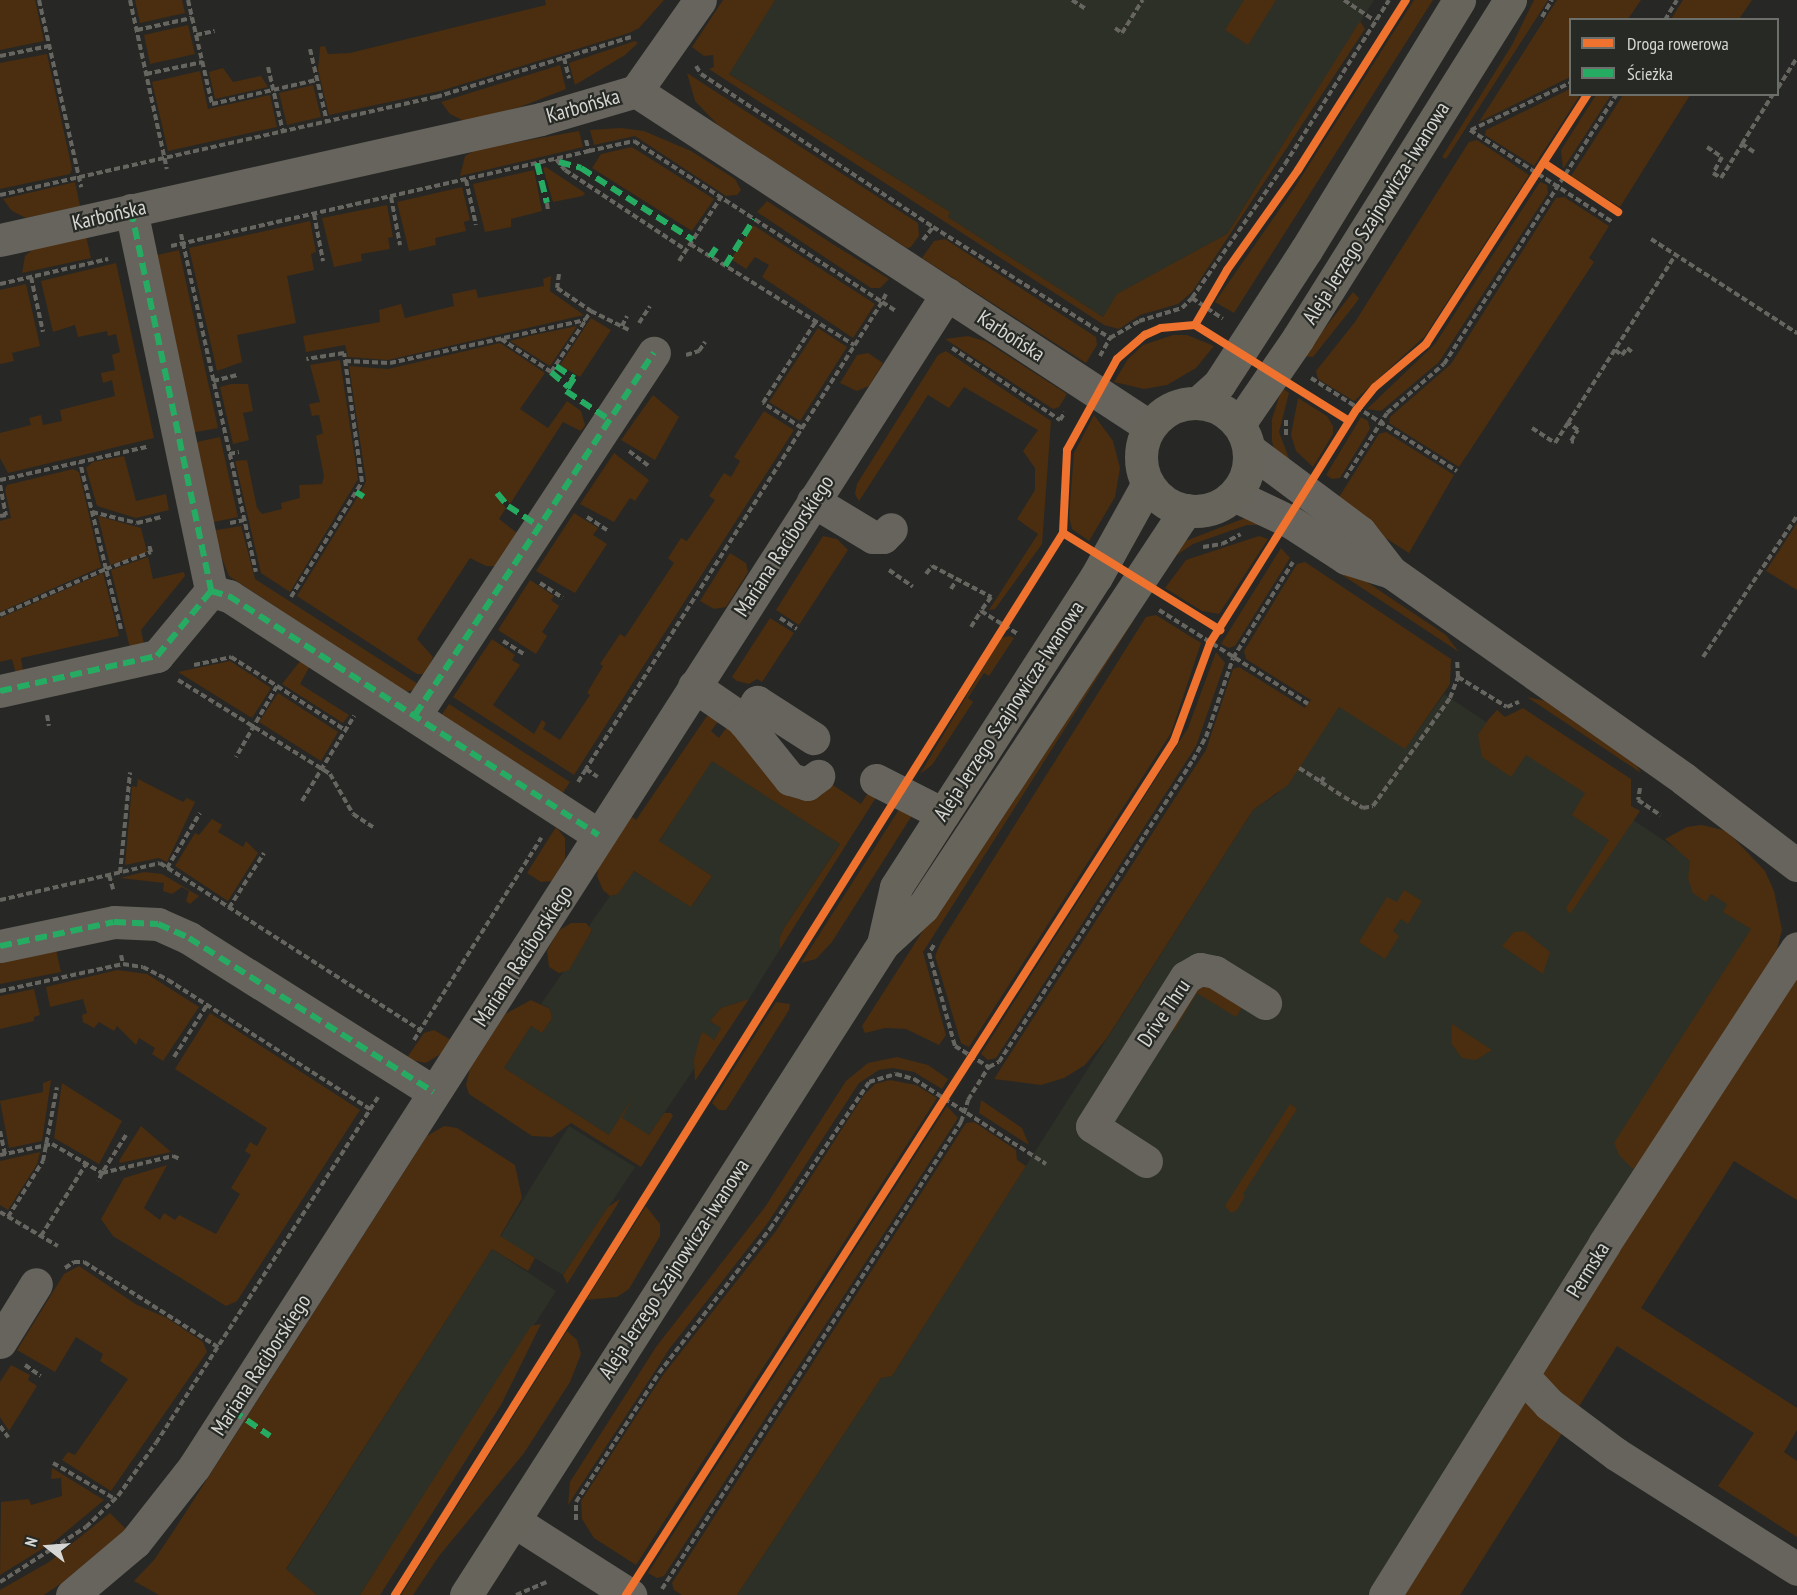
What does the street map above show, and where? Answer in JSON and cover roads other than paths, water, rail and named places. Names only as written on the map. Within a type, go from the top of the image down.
[{"type":"main road","name":"Aleja Jerzego Szajnowicza-Iwanowa","points":[[1199,402],[1219,384],[1306,250],[1459,0]]},
{"type":"main road","name":"Aleja Jerzego Szajnowicza-Iwanowa","points":[[1244,437],[1286,381],[1510,0]]},
{"type":"main road","points":[[1199,402],[1222,409],[1244,437],[1249,466],[1234,495],[1212,508],[1186,510],[1164,501],[1148,483],[1141,454],[1150,427],[1172,408],[1199,402]]},
{"type":"main road","name":"Aleja Jerzego Szajnowicza-Iwanowa","points":[[883,944],[896,887],[1096,576],[1148,483]]},
{"type":"main road","name":"Aleja Jerzego Szajnowicza-Iwanowa","points":[[466,1595],[883,944],[923,907],[1148,586],[1186,510]]},
{"type":"street","points":[[636,91],[700,0]]},
{"type":"street","name":"Karbońska","points":[[0,240],[577,109],[636,91],[1150,427]]},
{"type":"street","points":[[0,691],[173,666],[211,591],[131,210]]},
{"type":"street","name":"Mariana Raciborskiego","points":[[85,1591],[135,1542],[181,1486],[267,1358],[434,1092],[515,971],[694,686],[947,294]]},
{"type":"street","points":[[415,715],[644,342]]},
{"type":"street","points":[[1244,437],[1346,558],[1391,572],[1684,779],[1797,865]]},
{"type":"street","points":[[1234,495],[1315,519]]},
{"type":"street","points":[[813,501],[873,537],[883,537],[891,530]]},
{"type":"street","points":[[211,591],[230,596],[599,835]]},
{"type":"street","points":[[694,686],[744,722],[790,779],[807,784],[818,776]]},
{"type":"street","points":[[744,722],[757,702],[813,738]]},
{"type":"street","points":[[876,780],[942,814]]},
{"type":"street","points":[[0,946],[114,922],[142,921],[189,938],[434,1092]]},
{"type":"street","name":"Permska","points":[[1386,1595],[1604,1244],[1797,948]]},
{"type":"street","name":"Drive Thru","points":[[1146,1161],[1092,1126],[1191,972],[1200,969],[1215,972],[1266,1003]]},
{"type":"street","points":[[0,1342],[50,1277]]},
{"type":"street","points":[[1523,1376],[1549,1404],[1616,1454],[1797,1569]]},
{"type":"street","points":[[514,1521],[643,1593]]}]
